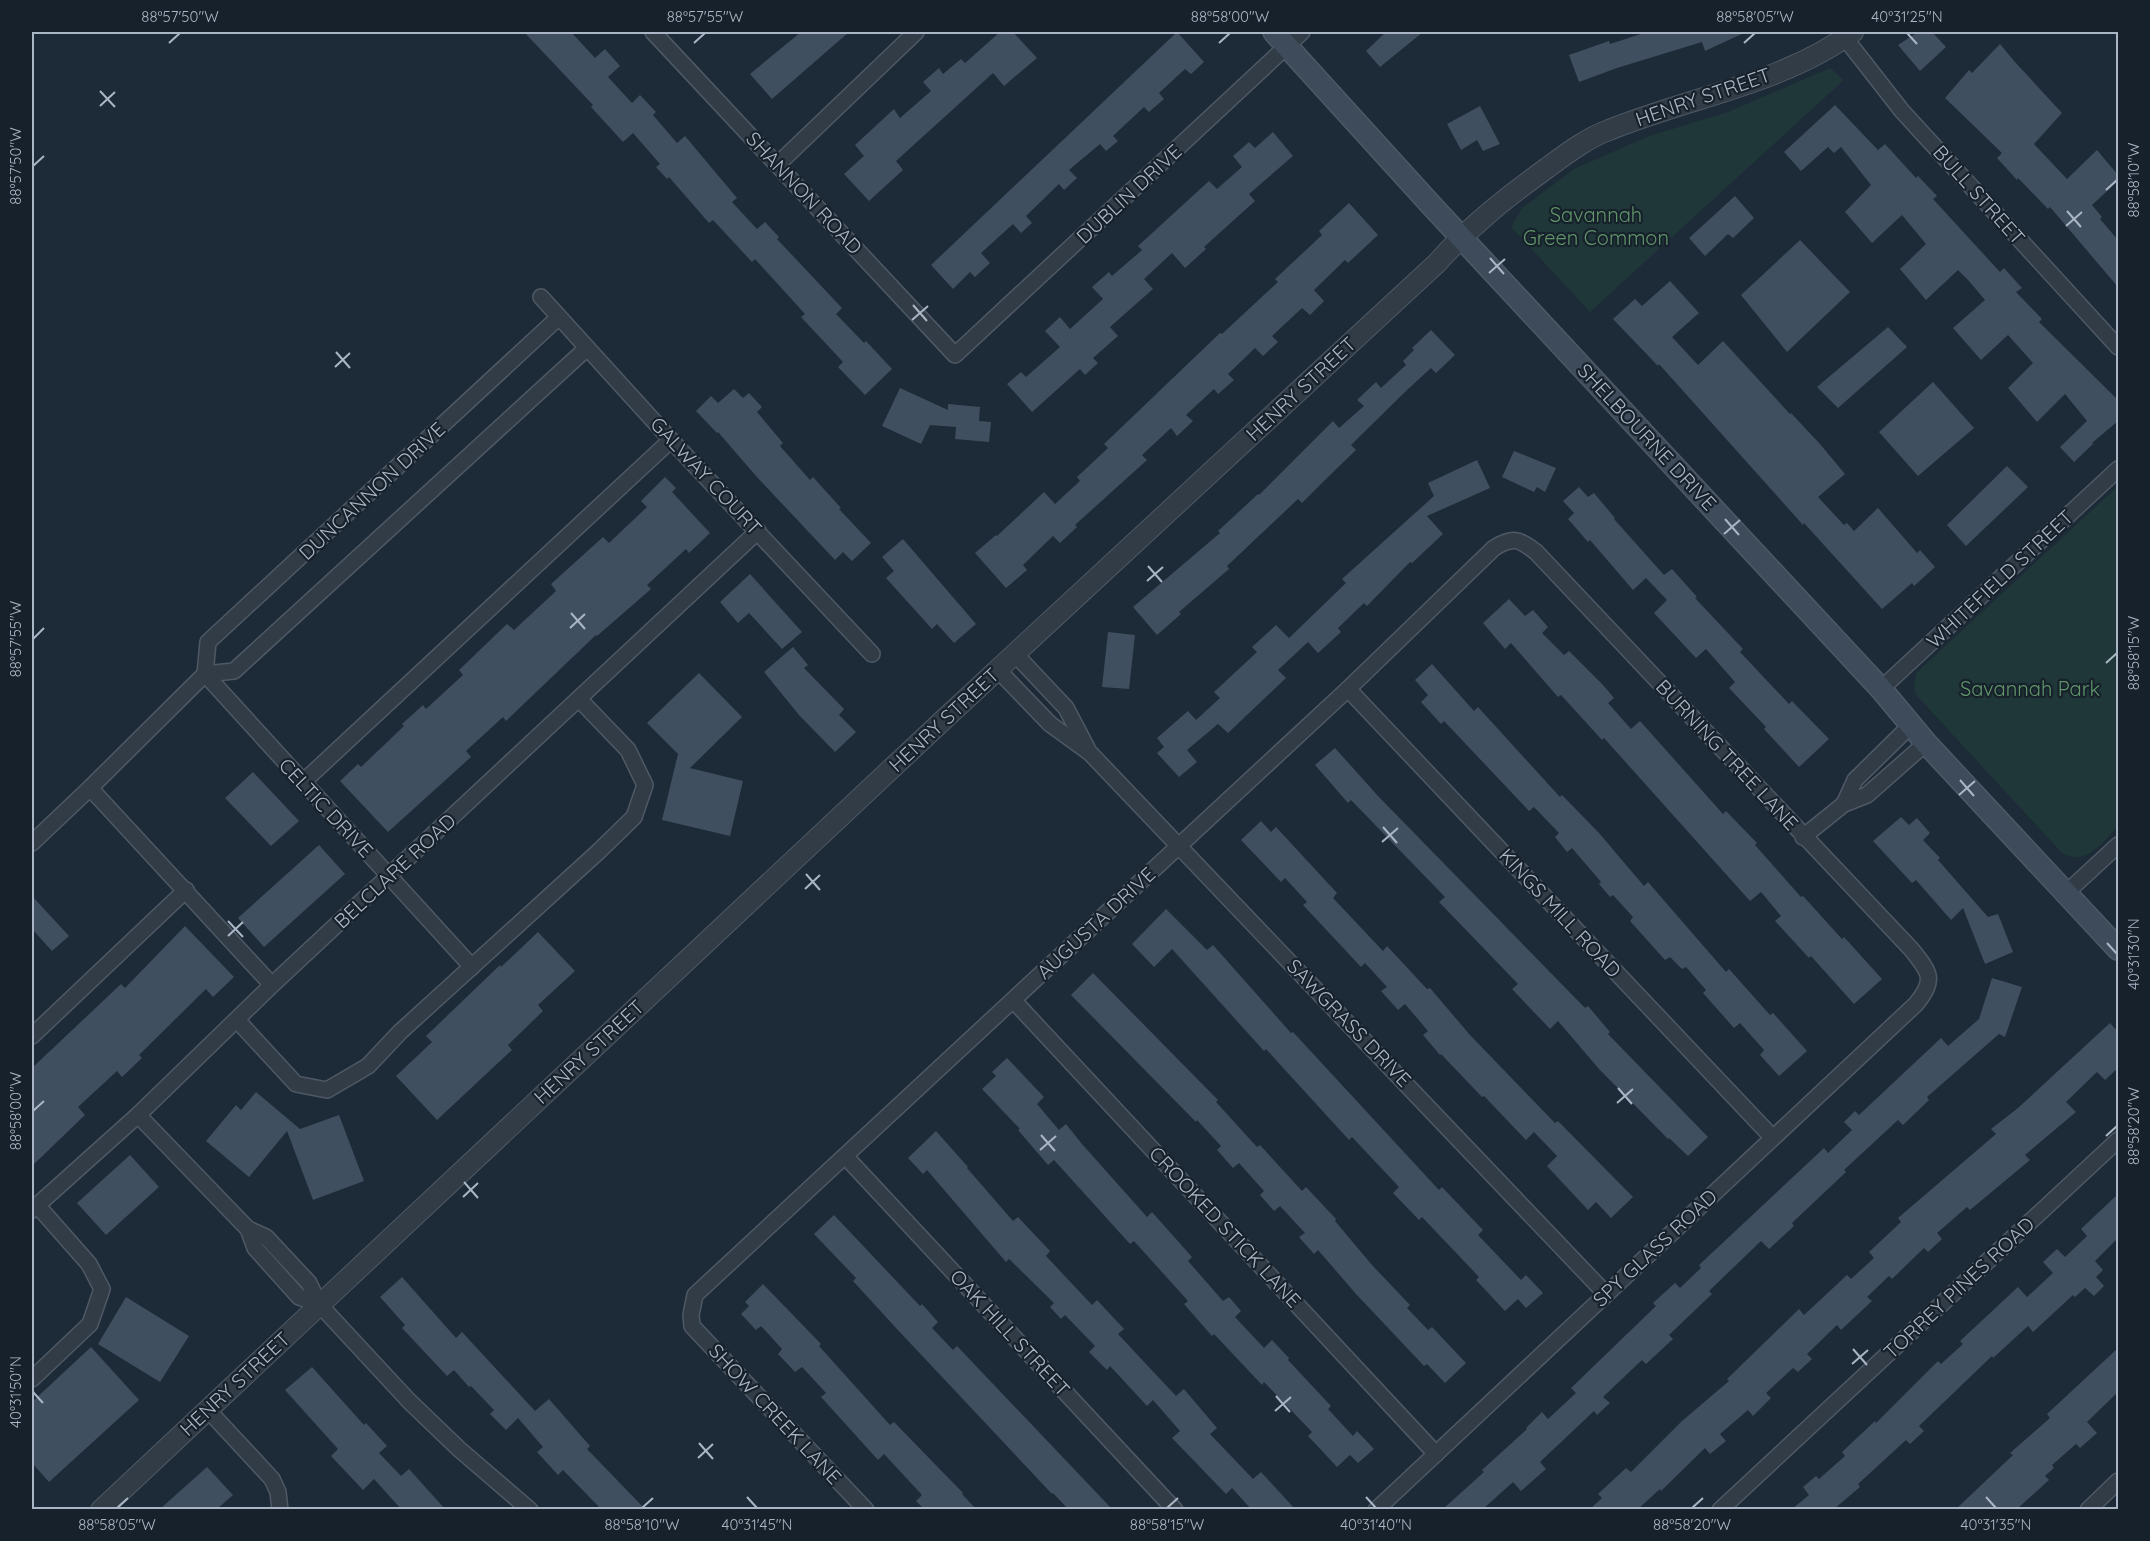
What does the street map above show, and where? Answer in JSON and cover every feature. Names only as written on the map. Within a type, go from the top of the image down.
[{"type":"main road","name":"SHELBOURNE DRIVE","points":[[1288,36],[1461,237],[1881,689],[1926,742],[2118,950]]},
{"type":"street","name":"SHANNON ROAD","points":[[653,32],[955,355]]},
{"type":"street","points":[[777,165],[916,32]]},
{"type":"street","name":"HENRY STREET","points":[[101,1509],[1015,654],[1437,263],[1461,237],[1508,196],[1564,156],[1606,131],[1772,74],[1849,35]]},
{"type":"street","name":"BULL STREET","points":[[1849,35],[1902,111],[2118,347]]},
{"type":"street","name":"DUBLIN DRIVE","points":[[955,355],[1288,36]]},
{"type":"street","name":"GALWAY COURT","points":[[541,297],[671,440],[872,654]]},
{"type":"street","name":"DUNCANNON DRIVE","points":[[559,317],[208,642],[205,674],[234,670],[587,348]]},
{"type":"street","points":[[302,783],[671,440]]},
{"type":"street","name":"WHITEFIELD STREET","points":[[1881,689],[2118,469]]},
{"type":"street","name":"BELCLARE ROAD","points":[[34,1207],[138,1115],[273,985],[758,531]]},
{"type":"street","name":"AUGUSTA DRIVE","points":[[691,1315],[695,1295],[1348,689],[1494,548],[1511,540]]},
{"type":"street","name":"BURNING TREE LANE","points":[[1511,540],[1525,544],[1536,552],[1912,950],[1926,967],[1930,983]]},
{"type":"street","name":"SAWGRASS DRIVE","points":[[1015,654],[1066,708],[1090,753]]},
{"type":"street","name":"SAWGRASS DRIVE","points":[[998,670],[1050,724],[1090,753],[1606,1294]]},
{"type":"street","points":[[32,843],[205,674]]},
{"type":"street","name":"CELTIC DRIVE","points":[[205,674],[472,967]]},
{"type":"street","name":"KINGS MILL ROAD","points":[[1348,689],[1772,1137]]},
{"type":"street","points":[[237,1020],[296,1084],[327,1090],[368,1066],[400,1032],[634,817],[645,785],[628,750],[579,699]]},
{"type":"street","points":[[1845,804],[1855,780],[1911,725]]},
{"type":"street","points":[[1803,837],[1845,804],[1867,795],[1926,742]]},
{"type":"street","points":[[90,788],[273,985]]},
{"type":"street","points":[[2066,893],[2118,845]]},
{"type":"street","points":[[32,1035],[186,890]]},
{"type":"street","name":"SPY GLASS ROAD","points":[[1376,1509],[1916,1004],[1927,991],[1930,983]]},
{"type":"street","name":"CROOKED STICK LANE","points":[[1013,1000],[1436,1454]]},
{"type":"street","points":[[138,1115],[248,1229],[266,1237],[309,1283],[319,1304],[410,1401],[459,1449],[530,1509]]},
{"type":"street","name":"TORREY PINES ROAD","points":[[1720,1509],[2118,1140]]},
{"type":"street","name":"OAK HILL STREET","points":[[845,1156],[1175,1509]]},
{"type":"street","points":[[32,1379],[90,1324],[102,1289],[89,1264],[34,1207]]},
{"type":"street","name":"SHOW CREEK LANE","points":[[691,1315],[692,1326],[866,1509]]},
{"type":"street","points":[[208,1410],[272,1479],[278,1492],[280,1509]]},
{"type":"street","points":[[2088,1509],[2118,1481]]},
{"type":"green space","name":"Savannah Green Common","points":[[1830,68],[1844,80],[1590,312],[1511,227],[1522,208],[1574,169],[1649,136],[1728,112]]},
{"type":"green space","name":"Savannah Park","points":[[2118,486],[2118,827],[2092,852],[2078,857],[2061,852],[1917,696],[1914,689],[1916,673]]},
{"type":"building","points":[[524,32],[571,32],[595,58],[605,49],[620,66],[608,77],[632,103],[640,95],[656,112],[653,115],[677,143],[685,136],[737,198],[732,202],[757,229],[765,222],[779,237],[777,239],[842,308],[836,314],[892,369],[865,395],[838,367],[843,362],[801,317],[805,314],[755,259],[752,262],[713,220],[709,223],[669,177],[667,179],[656,167],[660,164],[633,133],[623,142],[591,107],[593,105]]},
{"type":"building","points":[[801,32],[849,32],[772,99],[750,74]]},
{"type":"building","points":[[1000,32],[1013,32],[1037,58],[1004,86],[993,73],[896,161],[903,170],[869,201],[844,174],[864,156],[855,145],[894,109],[900,118],[931,91],[923,82],[939,68],[943,74],[961,59],[965,63]]},
{"type":"building","points":[[1177,32],[1204,62],[1191,74],[1185,69],[1159,93],[1164,99],[1149,112],[1144,107],[1113,136],[1118,141],[1106,151],[1100,144],[1069,170],[1077,178],[1064,190],[1059,184],[1026,216],[1032,223],[1021,233],[1013,224],[981,253],[990,263],[975,277],[970,272],[953,289],[931,265]]},
{"type":"building","points":[[1386,32],[1423,32],[1380,67],[1366,51]]},
{"type":"building","points":[[1647,32],[1746,32],[1705,51],[1702,42],[1579,82],[1569,55],[1609,41],[1610,44]]},
{"type":"building","points":[[1918,32],[1932,32],[1946,47],[1920,71],[1898,45]]},
{"type":"building","points":[[2000,44],[2062,113],[2034,144],[2067,179],[2097,150],[2118,175],[2118,181],[2092,205],[2102,217],[2100,219],[2118,240],[2118,287],[2050,207],[2048,209],[1997,158],[2002,153],[1945,98],[1969,70],[1972,73]]},
{"type":"building","points":[[1835,105],[1878,150],[1885,144],[1916,178],[1918,176],[1937,196],[1933,199],[2000,272],[2004,268],[2022,288],[2016,292],[2042,319],[2039,322],[2118,400],[2118,421],[2074,462],[2060,447],[2087,421],[2065,394],[2037,422],[2008,388],[2033,363],[2008,335],[1981,360],[1953,328],[1985,300],[1969,281],[1958,270],[1926,300],[1900,269],[1926,244],[1902,215],[1872,243],[1845,212],[1871,185],[1841,147],[1834,153],[1828,147],[1801,171],[1784,152]]},
{"type":"building","points":[[1480,106],[1500,144],[1483,151],[1477,140],[1461,150],[1447,124]]},
{"type":"building","points":[[1273,132],[1293,156],[1249,194],[1255,201],[1204,247],[1206,249],[1185,268],[1172,253],[1144,279],[1153,289],[1110,327],[1118,336],[1093,358],[1098,363],[1085,375],[1080,369],[1032,412],[1007,384],[1021,372],[1026,377],[1060,347],[1045,331],[1060,317],[1070,329],[1103,299],[1092,287],[1109,272],[1112,276],[1142,250],[1138,246],[1209,181],[1217,189],[1242,167],[1233,156],[1249,142],[1255,148]]},
{"type":"building","points":[[1735,196],[1754,218],[1733,238],[1728,234],[1705,256],[1689,238]]},
{"type":"building","points":[[1349,203],[1378,235],[1348,263],[1345,260],[1314,290],[1324,301],[1310,315],[1302,308],[1272,336],[1278,342],[1263,356],[1255,348],[1228,374],[1234,380],[1218,394],[1214,389],[1186,415],[1193,421],[1177,436],[1171,428],[1142,455],[1147,460],[1075,525],[1077,527],[1060,543],[1053,536],[1023,565],[1027,570],[1006,588],[975,553],[997,536],[1044,492],[1055,504],[1080,481],[1077,477],[1108,448],[1104,444],[1220,333],[1222,334],[1278,282],[1275,279],[1322,235],[1319,231]]},
{"type":"building","points":[[1800,240],[1850,292],[1787,352],[1741,295]]},
{"type":"building","points":[[1670,281],[1699,313],[1672,337],[1698,365],[1723,341],[1820,444],[1845,474],[1818,497],[1844,525],[1847,523],[1854,531],[1878,508],[1917,553],[1920,550],[1935,567],[1914,586],[1912,583],[1882,609],[1804,523],[1803,525],[1659,364],[1658,366],[1613,319],[1635,299],[1642,306]]},
{"type":"building","points":[[1888,327],[1907,347],[1838,408],[1817,387]]},
{"type":"building","points":[[1431,330],[1455,355],[1436,373],[1431,368],[1406,391],[1351,445],[1356,450],[1302,503],[1298,499],[1227,566],[1229,569],[1179,612],[1181,614],[1157,635],[1133,607],[1220,533],[1218,531],[1259,495],[1333,421],[1339,428],[1364,406],[1357,400],[1376,382],[1381,388],[1406,365],[1403,361],[1414,350],[1412,348]]},
{"type":"building","points":[[1933,382],[1974,428],[1918,476],[1879,432]]},
{"type":"building","points":[[900,388],[948,410],[948,404],[980,407],[979,421],[991,422],[989,442],[955,439],[956,427],[930,425],[921,444],[882,426]]},
{"type":"building","points":[[734,389],[743,398],[749,393],[762,407],[757,412],[783,443],[780,446],[810,480],[813,477],[871,543],[852,561],[843,552],[835,560],[696,411],[711,396],[718,403]]},
{"type":"building","points":[[1514,451],[1556,468],[1545,492],[1537,487],[1534,492],[1502,477]]},
{"type":"building","points":[[1477,460],[1490,488],[1427,516],[1443,534],[1412,563],[1410,562],[1367,606],[1364,603],[1338,628],[1341,632],[1318,653],[1308,642],[1278,670],[1286,678],[1228,733],[1218,724],[1187,750],[1197,762],[1179,777],[1157,753],[1164,747],[1157,738],[1188,711],[1196,720],[1220,698],[1214,692],[1257,652],[1252,647],[1276,625],[1289,638],[1346,583],[1342,579],[1434,496],[1428,483]]},
{"type":"building","points":[[2007,466],[2028,487],[1966,546],[1947,525]]},
{"type":"building","points":[[665,477],[676,488],[672,492],[710,533],[689,553],[686,549],[647,585],[651,589],[596,635],[506,721],[503,717],[466,751],[471,757],[388,832],[340,781],[358,764],[361,767],[423,705],[426,709],[463,675],[459,670],[507,624],[514,630],[556,591],[551,584],[603,537],[609,543],[647,507],[641,501]]},
{"type":"building","points":[[1579,487],[1588,497],[1594,493],[1664,575],[1672,569],[1697,597],[1695,598],[1743,649],[1740,652],[1789,704],[1792,701],[1829,739],[1799,767],[1764,729],[1766,727],[1729,688],[1735,682],[1706,649],[1696,658],[1654,613],[1667,600],[1646,578],[1633,590],[1590,540],[1588,542],[1568,519],[1574,513],[1563,501]]},
{"type":"building","points":[[903,539],[976,624],[954,643],[937,624],[932,629],[886,578],[894,571],[882,557]]},
{"type":"building","points":[[750,574],[802,632],[782,649],[749,613],[738,623],[720,602]]},
{"type":"building","points":[[1509,599],[1525,616],[1533,610],[1548,627],[1542,633],[1564,655],[1569,651],[1603,685],[1614,698],[1608,703],[1631,729],[1640,721],[1723,814],[1726,811],[1757,843],[1755,845],[1801,897],[1803,896],[1842,939],[1844,937],[1882,979],[1854,1004],[1811,956],[1809,958],[1775,921],[1781,916],[1761,892],[1750,901],[1604,738],[1602,740],[1561,695],[1558,697],[1511,643],[1505,649],[1483,623]]},
{"type":"building","points":[[1108,632],[1135,635],[1129,689],[1102,687]]},
{"type":"building","points":[[793,647],[808,665],[804,668],[844,709],[839,715],[856,732],[835,752],[799,715],[764,672]]},
{"type":"building","points":[[1432,664],[1474,711],[1478,707],[1560,797],[1562,795],[1599,833],[1644,886],[1648,882],[1726,972],[1729,969],[1770,1015],[1773,1013],[1807,1051],[1779,1076],[1760,1055],[1764,1050],[1740,1023],[1734,1028],[1703,993],[1706,990],[1686,967],[1682,969],[1670,957],[1665,960],[1630,921],[1633,917],[1613,895],[1610,897],[1599,884],[1601,882],[1572,848],[1567,852],[1555,837],[1559,833],[1534,807],[1529,811],[1444,721],[1441,724],[1421,702],[1428,695],[1415,680]]},
{"type":"building","points":[[699,673],[742,717],[690,768],[743,781],[730,836],[662,820],[678,754],[647,723]]},
{"type":"building","points":[[1335,748],[1378,796],[1585,1008],[1588,1006],[1610,1032],[1608,1034],[1708,1137],[1688,1156],[1668,1139],[1599,1069],[1558,1021],[1550,1029],[1512,989],[1518,984],[1439,902],[1445,897],[1351,800],[1348,803],[1315,765]]},
{"type":"building","points":[[253,772],[299,821],[271,846],[225,798]]},
{"type":"building","points":[[1901,817],[1909,825],[1917,818],[1930,833],[1923,840],[1940,858],[1938,860],[1988,917],[1998,914],[2013,952],[1985,964],[1963,908],[1951,920],[1916,880],[1912,883],[1873,841]]},
{"type":"building","points":[[1261,821],[1271,832],[1276,827],[1337,893],[1333,898],[1383,951],[1387,946],[1427,989],[1430,988],[1470,1035],[1555,1123],[1558,1121],[1633,1197],[1611,1218],[1596,1202],[1588,1210],[1547,1166],[1557,1156],[1534,1132],[1526,1140],[1440,1055],[1423,1035],[1428,1031],[1405,1004],[1398,1010],[1381,991],[1387,987],[1365,963],[1361,967],[1303,905],[1307,902],[1285,878],[1281,882],[1241,840]]},
{"type":"building","points":[[319,845],[345,874],[264,947],[238,918]]},
{"type":"building","points":[[32,896],[69,936],[52,951],[32,929]]},
{"type":"building","points":[[1166,909],[1207,950],[1213,945],[1291,1033],[1293,1032],[1439,1190],[1442,1187],[1483,1230],[1478,1235],[1521,1280],[1526,1275],[1543,1293],[1526,1308],[1518,1299],[1505,1311],[1476,1280],[1479,1277],[1422,1217],[1419,1220],[1393,1193],[1399,1187],[1352,1137],[1349,1140],[1266,1049],[1264,1051],[1172,949],[1154,967],[1132,944]]},
{"type":"building","points":[[185,926],[234,977],[213,997],[206,989],[139,1055],[142,1058],[122,1077],[117,1071],[78,1107],[85,1115],[32,1166],[32,1068],[121,984],[125,988]]},
{"type":"building","points":[[538,932],[575,971],[538,1005],[543,1011],[508,1045],[512,1050],[437,1120],[396,1076],[432,1042],[426,1036]]},
{"type":"building","points":[[1093,973],[1218,1100],[1216,1102],[1257,1147],[1260,1145],[1302,1191],[1306,1187],[1336,1219],[1335,1221],[1372,1265],[1410,1305],[1407,1308],[1428,1330],[1432,1327],[1466,1363],[1445,1383],[1427,1364],[1424,1366],[1318,1250],[1314,1254],[1299,1237],[1305,1233],[1280,1206],[1274,1211],[1260,1195],[1264,1191],[1239,1163],[1233,1168],[1217,1150],[1221,1146],[1197,1120],[1196,1122],[1071,995]]},
{"type":"building","points":[[1992,978],[2022,987],[2005,1037],[1999,1034],[1927,1097],[1929,1100],[1903,1125],[1898,1120],[1844,1170],[1846,1172],[1792,1223],[1794,1226],[1769,1249],[1761,1241],[1709,1291],[1712,1294],[1669,1335],[1673,1339],[1646,1364],[1642,1360],[1603,1397],[1610,1403],[1597,1415],[1594,1411],[1540,1462],[1546,1469],[1521,1491],[1513,1482],[1483,1509],[1443,1509],[1484,1472],[1482,1470],[1542,1412],[1548,1419],[1576,1393],[1571,1388],[1656,1306],[1653,1303],[1675,1283],[1680,1288],[1701,1268],[1699,1265],[1824,1148],[1828,1153],[1852,1130],[1844,1122],[1855,1111],[1859,1115],[1941,1038],[1948,1046],[1979,1019]]},
{"type":"building","points":[[2110,1023],[2118,1032],[2118,1068],[2105,1080],[2097,1072],[2066,1102],[2076,1112],[2025,1155],[2030,1160],[1970,1210],[1967,1207],[1937,1233],[1942,1239],[1928,1252],[1924,1248],[1892,1279],[1889,1276],[1867,1297],[1872,1301],[1841,1330],[1837,1325],[1807,1354],[1812,1359],[1798,1372],[1793,1368],[1766,1393],[1771,1398],[1753,1416],[1748,1410],[1720,1434],[1726,1441],[1710,1454],[1705,1448],[1661,1491],[1660,1489],[1638,1509],[1590,1509],[1602,1498],[1598,1494],[1626,1468],[1631,1472],[1682,1421],[1729,1381],[1727,1379],[1799,1309],[1804,1315],[1847,1275],[1851,1279],[1874,1258],[1869,1252],[1901,1222],[1898,1218],[1996,1134],[1991,1129],[2018,1108]]},
{"type":"building","points":[[1007,1058],[1044,1097],[1037,1104],[1059,1130],[1066,1124],[1147,1217],[1152,1212],[1192,1257],[1188,1261],[1223,1301],[1229,1297],[1241,1311],[1235,1317],[1264,1348],[1272,1340],[1331,1406],[1328,1409],[1353,1436],[1357,1431],[1374,1449],[1358,1463],[1350,1455],[1337,1467],[1308,1436],[1312,1432],[1264,1382],[1262,1385],[1214,1334],[1212,1336],[1184,1304],[1188,1301],[1134,1241],[1130,1244],[1054,1160],[1048,1165],[1018,1130],[1020,1129],[982,1089],[996,1076],[992,1072]]},
{"type":"building","points":[[256,1092],[300,1129],[339,1115],[364,1181],[313,1200],[287,1131],[249,1177],[206,1141],[236,1105],[241,1110]]},
{"type":"building","points":[[936,1131],[1013,1221],[1018,1217],[1050,1251],[1046,1256],[1092,1305],[1097,1300],[1124,1329],[1118,1334],[1176,1396],[1184,1389],[1217,1428],[1210,1434],[1253,1479],[1261,1472],[1295,1509],[1251,1509],[1232,1488],[1226,1494],[1172,1438],[1180,1431],[1153,1400],[1147,1406],[1110,1366],[1107,1370],[1089,1352],[1095,1346],[1065,1315],[1061,1319],[1050,1307],[1054,1303],[1009,1259],[1006,1262],[927,1170],[923,1174],[908,1158]]},
{"type":"building","points":[[130,1155],[159,1187],[106,1235],[77,1203]]},
{"type":"building","points":[[2118,1194],[2118,1238],[2095,1261],[2103,1270],[2096,1277],[2104,1286],[2094,1296],[2085,1288],[2075,1297],[2073,1295],[2033,1332],[2028,1326],[1993,1358],[1992,1356],[1919,1426],[1924,1431],[1910,1444],[1906,1440],[1858,1484],[1860,1487],[1834,1509],[1792,1509],[1809,1495],[1803,1487],[1816,1476],[1819,1479],[1845,1456],[1842,1452],[1875,1421],[1876,1423],[1938,1361],[1941,1364],[1963,1344],[1960,1341],[2018,1287],[2027,1297],[2053,1273],[2043,1262],[2057,1249],[2065,1257],[2087,1236],[2081,1229]]},
{"type":"building","points":[[834,1215],[938,1322],[932,1328],[953,1350],[957,1346],[1112,1509],[1068,1509],[1052,1494],[896,1328],[853,1281],[856,1278],[814,1234]]},
{"type":"building","points":[[402,1277],[456,1338],[462,1332],[535,1411],[549,1399],[590,1446],[587,1449],[645,1509],[601,1509],[563,1470],[558,1475],[537,1452],[543,1447],[518,1418],[506,1430],[490,1414],[494,1410],[454,1370],[447,1376],[402,1328],[405,1325],[380,1297]]},
{"type":"building","points":[[763,1284],[821,1344],[819,1346],[890,1425],[894,1422],[976,1509],[924,1509],[916,1501],[922,1495],[884,1454],[878,1460],[821,1397],[826,1393],[802,1367],[795,1372],[778,1354],[782,1349],[761,1326],[756,1330],[741,1314],[749,1306],[745,1302]]},
{"type":"building","points":[[126,1297],[189,1336],[160,1382],[98,1344]]},
{"type":"building","points":[[91,1347],[139,1400],[49,1482],[32,1463],[32,1402]]},
{"type":"building","points":[[2118,1348],[2118,1392],[2087,1422],[2097,1433],[2080,1448],[2076,1444],[2052,1465],[2054,1468],[2045,1476],[2049,1480],[2017,1509],[1956,1509],[2013,1455],[2010,1453],[2050,1418],[2047,1414]]},
{"type":"building","points":[[312,1367],[364,1425],[366,1423],[387,1446],[379,1453],[401,1476],[409,1469],[445,1509],[401,1509],[374,1479],[363,1490],[331,1456],[338,1449],[285,1390]]},
{"type":"building","points":[[207,1467],[233,1495],[217,1509],[160,1509]]}]
